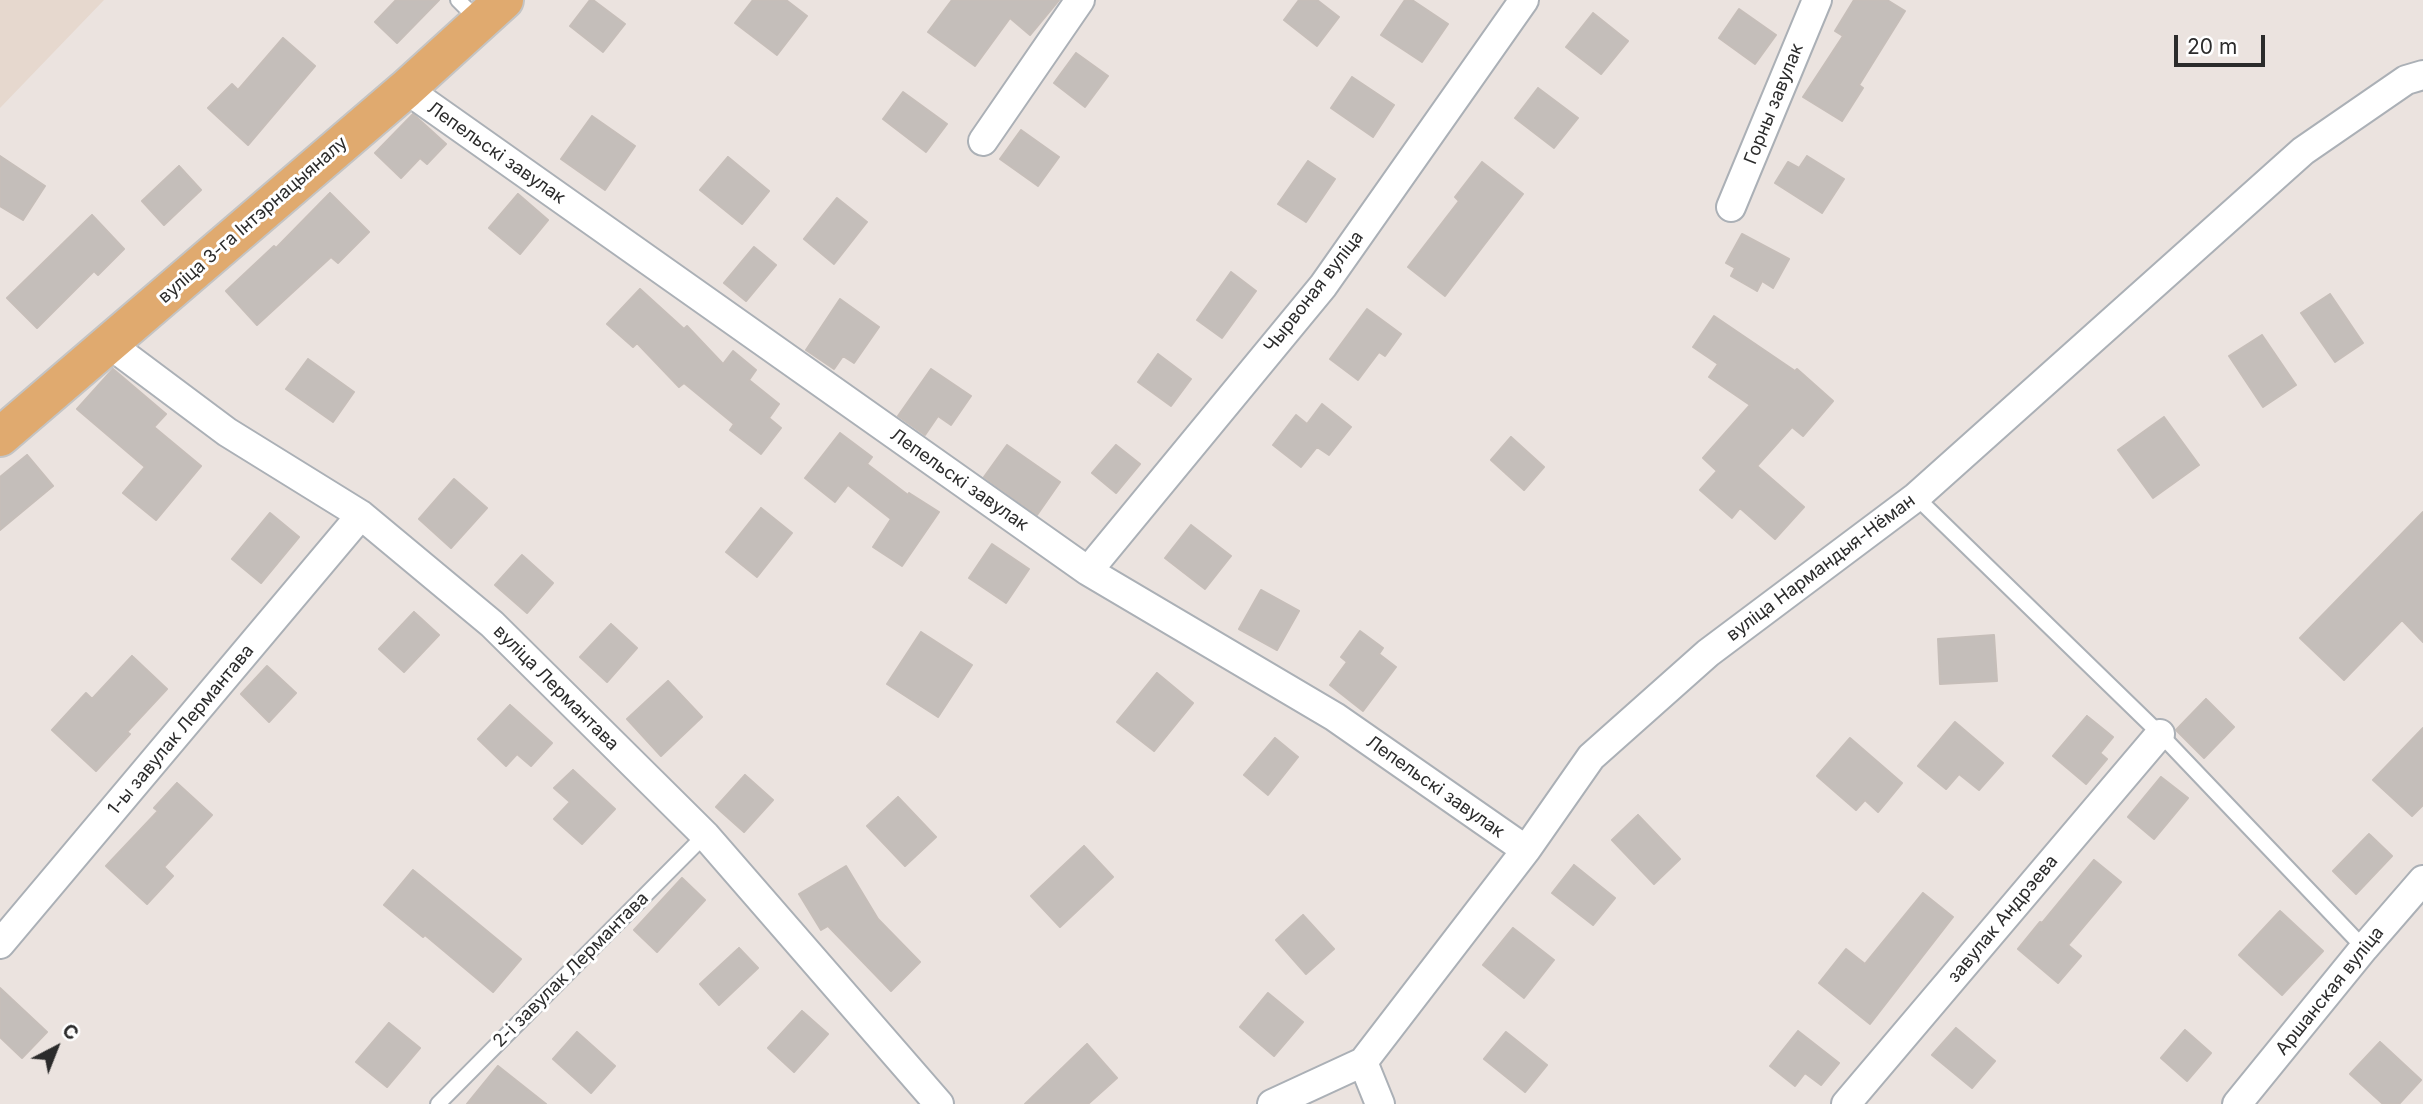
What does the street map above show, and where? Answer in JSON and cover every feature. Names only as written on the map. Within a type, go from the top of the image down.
[{"type":"main road","name":"вуліца 3-га Інтэрнацыяналу","points":[[0,436],[406,89],[480,7]]},
{"type":"street","points":[[983,141],[1080,0]]},
{"type":"street","name":"Чырвоная вуліца","points":[[1088,571],[1323,286],[1524,0]]},
{"type":"street","name":"Горны завулак","points":[[1731,207],[1817,0]]},
{"type":"street","name":"вуліца Нармандыя-Нёман","points":[[1272,1104],[1363,1062],[1526,850],[1591,757],[1708,653],[1916,497],[2302,151],[2406,80],[2423,75]]},
{"type":"street","name":"Лепельскі завулак","points":[[406,89],[1088,571],[1335,717],[1526,850]]},
{"type":"street","name":"вуліца Лермантава","points":[[108,343],[227,432],[361,515],[492,624],[705,835],[939,1104]]},
{"type":"street","name":"1-ы завулак Лермантава","points":[[0,944],[361,515]]},
{"type":"street","name":"завулак Андрэева","points":[[1846,1104],[2160,734]]},
{"type":"street","name":"Аршанская вуліца","points":[[2237,1104],[2423,880]]},
{"type":"street","points":[[1363,1062],[1380,1104]]},
{"type":"lane","points":[[1916,497],[2160,734],[2364,948]]},
{"type":"lane","name":"2-і завулак Лермантава","points":[[438,1104],[705,835]]},
{"type":"shaded area","points":[[0,0],[104,0],[0,108]]},
{"type":"building","points":[[396,0],[439,0],[397,43],[375,22]]},
{"type":"building","points":[[590,0],[625,24],[603,52],[570,26]]},
{"type":"building","points":[[753,0],[786,0],[807,16],[777,55],[735,23]]},
{"type":"building","points":[[952,0],[1059,0],[1030,35],[1010,18],[975,66],[928,32]]},
{"type":"building","points":[[1299,0],[1317,0],[1339,17],[1317,46],[1284,20]]},
{"type":"building","points":[[1405,0],[1412,0],[1448,24],[1422,62],[1381,35]]},
{"type":"building","points":[[1854,0],[1887,0],[1905,11],[1859,85],[1863,88],[1842,121],[1803,97],[1843,36],[1835,31]]},
{"type":"building","points":[[1739,9],[1776,35],[1755,64],[1719,38]]},
{"type":"building","points":[[1593,13],[1628,41],[1601,74],[1566,47]]},
{"type":"building","points":[[283,38],[315,66],[248,145],[208,108],[232,84],[238,90]]},
{"type":"building","points":[[1076,53],[1108,76],[1085,107],[1054,83]]},
{"type":"building","points":[[1352,77],[1394,105],[1373,137],[1331,108]]},
{"type":"building","points":[[1538,88],[1578,118],[1554,148],[1515,118]]},
{"type":"building","points":[[903,92],[947,124],[926,152],[883,119]]},
{"type":"building","points":[[413,114],[446,144],[427,164],[420,158],[401,178],[375,153]]},
{"type":"building","points":[[592,116],[635,146],[605,190],[561,159]]},
{"type":"building","points":[[1021,130],[1059,157],[1038,186],[1000,159]]},
{"type":"building","points":[[0,156],[45,186],[23,220],[0,206]]},
{"type":"building","points":[[1807,156],[1844,179],[1822,213],[1775,183],[1788,162],[1799,168]]},
{"type":"building","points":[[728,157],[769,191],[742,224],[700,190]]},
{"type":"building","points":[[1308,161],[1335,179],[1306,222],[1278,204]]},
{"type":"building","points":[[1482,162],[1523,194],[1445,296],[1408,267],[1459,201],[1455,197]]},
{"type":"building","points":[[179,166],[201,190],[164,225],[142,201]]},
{"type":"building","points":[[330,193],[369,232],[338,263],[331,257],[257,325],[226,291],[274,246],[276,248]]},
{"type":"building","points":[[518,194],[548,220],[520,254],[489,228]]},
{"type":"building","points":[[837,198],[867,222],[834,264],[804,239]]},
{"type":"building","points":[[92,215],[124,249],[98,275],[94,271],[37,328],[7,298]]},
{"type":"building","points":[[1742,234],[1789,259],[1773,288],[1762,281],[1757,291],[1731,276],[1735,268],[1726,263]]},
{"type":"building","points":[[754,247],[776,265],[746,301],[724,283]]},
{"type":"building","points":[[1231,272],[1256,291],[1222,338],[1197,320]]},
{"type":"building","points":[[640,289],[684,329],[687,326],[723,364],[733,351],[756,370],[749,380],[779,404],[769,418],[781,428],[761,454],[730,430],[734,424],[684,383],[679,387],[637,343],[633,347],[607,324]]},
{"type":"building","points":[[2330,294],[2363,343],[2335,362],[2301,313]]},
{"type":"building","points":[[840,299],[879,327],[854,363],[843,356],[834,369],[806,350]]},
{"type":"building","points":[[1367,309],[1401,334],[1385,356],[1379,352],[1358,380],[1330,359]]},
{"type":"building","points":[[1714,316],[1795,371],[1797,369],[1833,401],[1803,436],[1792,427],[1757,466],[1804,507],[1775,539],[1740,508],[1732,518],[1700,490],[1717,471],[1703,458],[1750,405],[1709,377],[1718,364],[1693,347]]},
{"type":"building","points":[[2262,335],[2296,385],[2263,407],[2229,356]]},
{"type":"building","points":[[1158,354],[1191,379],[1171,406],[1138,382]]},
{"type":"building","points":[[308,359],[354,392],[333,422],[286,389]]},
{"type":"building","points":[[113,369],[166,414],[154,427],[201,466],[156,520],[123,493],[145,467],[77,409]]},
{"type":"building","points":[[931,369],[971,396],[951,425],[938,416],[925,435],[898,416]]},
{"type":"building","points":[[1322,404],[1351,427],[1329,455],[1317,447],[1301,467],[1273,445],[1296,415],[1307,424]]},
{"type":"building","points":[[2164,417],[2199,465],[2153,498],[2118,450]]},
{"type":"building","points":[[840,433],[872,457],[867,464],[908,495],[909,493],[939,512],[902,566],[873,547],[891,519],[848,485],[835,502],[805,478]]},
{"type":"building","points":[[1511,437],[1544,467],[1524,490],[1491,460]]},
{"type":"building","points":[[1007,445],[1060,482],[1037,515],[984,477]]},
{"type":"building","points":[[1116,445],[1140,464],[1116,493],[1092,473]]},
{"type":"building","points":[[27,455],[53,486],[0,530],[0,477]]},
{"type":"building","points":[[454,479],[487,508],[451,548],[419,519]]},
{"type":"building","points":[[761,508],[792,533],[757,577],[726,552]]},
{"type":"building","points":[[2423,512],[2423,642],[2402,620],[2344,680],[2300,638]]},
{"type":"building","points":[[270,513],[299,537],[261,583],[232,559]]},
{"type":"building","points":[[1191,525],[1231,556],[1205,589],[1165,558]]},
{"type":"building","points":[[992,544],[1029,569],[1006,603],[969,578]]},
{"type":"building","points":[[522,555],[553,583],[527,613],[495,585]]},
{"type":"building","points":[[1261,590],[1299,611],[1277,650],[1239,629]]},
{"type":"building","points":[[414,612],[439,635],[404,672],[379,649]]},
{"type":"building","points":[[611,624],[637,648],[607,682],[580,657]]},
{"type":"building","points":[[1360,631],[1383,648],[1379,654],[1396,667],[1363,711],[1330,685],[1347,662],[1341,657]]},
{"type":"building","points":[[921,632],[972,665],[938,717],[887,684]]},
{"type":"building","points":[[1994,635],[1997,681],[1940,684],[1938,639]]},
{"type":"building","points":[[132,656],[167,689],[96,771],[52,730],[86,693],[92,699]]},
{"type":"building","points":[[267,666],[296,693],[269,722],[241,694]]},
{"type":"building","points":[[1157,673],[1193,703],[1154,751],[1117,722]]},
{"type":"building","points":[[668,681],[702,717],[661,756],[627,719]]},
{"type":"building","points":[[2206,699],[2234,727],[2204,758],[2176,730]]},
{"type":"building","points":[[510,705],[552,743],[531,766],[517,754],[506,766],[478,739]]},
{"type":"building","points":[[2087,716],[2113,737],[2100,753],[2107,759],[2086,784],[2053,756]]},
{"type":"building","points":[[1955,722],[2003,763],[1979,790],[1959,774],[1946,789],[1918,766]]},
{"type":"building","points":[[2423,728],[2423,805],[2412,816],[2373,780]]},
{"type":"building","points":[[1275,738],[1298,757],[1268,795],[1244,775]]},
{"type":"building","points":[[1850,738],[1902,783],[1878,812],[1865,800],[1856,810],[1817,776]]},
{"type":"building","points":[[573,770],[615,809],[582,844],[554,819],[570,802],[554,788]]},
{"type":"building","points":[[745,775],[773,800],[744,832],[716,807]]},
{"type":"building","points":[[2161,777],[2188,798],[2154,839],[2128,817]]},
{"type":"building","points":[[177,783],[212,815],[164,867],[173,876],[147,904],[106,866],[158,811],[154,808]]},
{"type":"building","points":[[898,797],[936,837],[905,866],[867,826]]},
{"type":"building","points":[[1638,815],[1680,859],[1654,884],[1612,840]]},
{"type":"building","points":[[2369,834],[2392,856],[2356,894],[2333,871]]},
{"type":"building","points":[[1084,846],[1113,877],[1060,927],[1031,896]]},
{"type":"building","points":[[2094,860],[2121,882],[2068,945],[2081,956],[2058,983],[2018,949]]},
{"type":"building","points":[[1574,865],[1615,898],[1593,925],[1552,893]]},
{"type":"building","points":[[846,866],[878,919],[920,962],[891,991],[828,926],[821,930],[799,894]]},
{"type":"building","points":[[413,870],[521,959],[493,992],[425,935],[423,937],[384,905]]},
{"type":"building","points":[[682,878],[705,900],[657,952],[634,930]]},
{"type":"building","points":[[1923,893],[1953,917],[1870,1024],[1819,983],[1846,949],[1865,964]]},
{"type":"building","points":[[2280,911],[2323,951],[2282,995],[2239,955]]},
{"type":"building","points":[[1303,915],[1334,949],[1306,974],[1276,940]]},
{"type":"building","points":[[1513,928],[1554,960],[1524,998],[1483,965]]},
{"type":"building","points":[[739,948],[758,968],[719,1005],[700,984]]},
{"type":"building","points":[[0,988],[47,1032],[22,1058],[0,1037]]},
{"type":"building","points":[[1268,993],[1303,1022],[1274,1056],[1240,1027]]},
{"type":"building","points":[[802,1011],[828,1034],[794,1072],[768,1048]]},
{"type":"building","points":[[389,1023],[420,1048],[387,1087],[356,1062]]},
{"type":"building","points":[[1956,1028],[1995,1061],[1972,1088],[1932,1055]]},
{"type":"building","points":[[2185,1030],[2211,1053],[2187,1081],[2161,1058]]},
{"type":"building","points":[[1798,1031],[1839,1063],[1821,1085],[1805,1073],[1795,1086],[1770,1066]]},
{"type":"building","points":[[577,1032],[615,1066],[591,1093],[553,1059]]},
{"type":"building","points":[[1506,1032],[1547,1065],[1525,1092],[1484,1059]]},
{"type":"building","points":[[2380,1042],[2421,1080],[2399,1104],[2383,1104],[2350,1074]]},
{"type":"building","points":[[1087,1044],[1117,1078],[1088,1104],[1025,1104]]},
{"type":"building","points":[[498,1066],[546,1104],[467,1104]]}]
